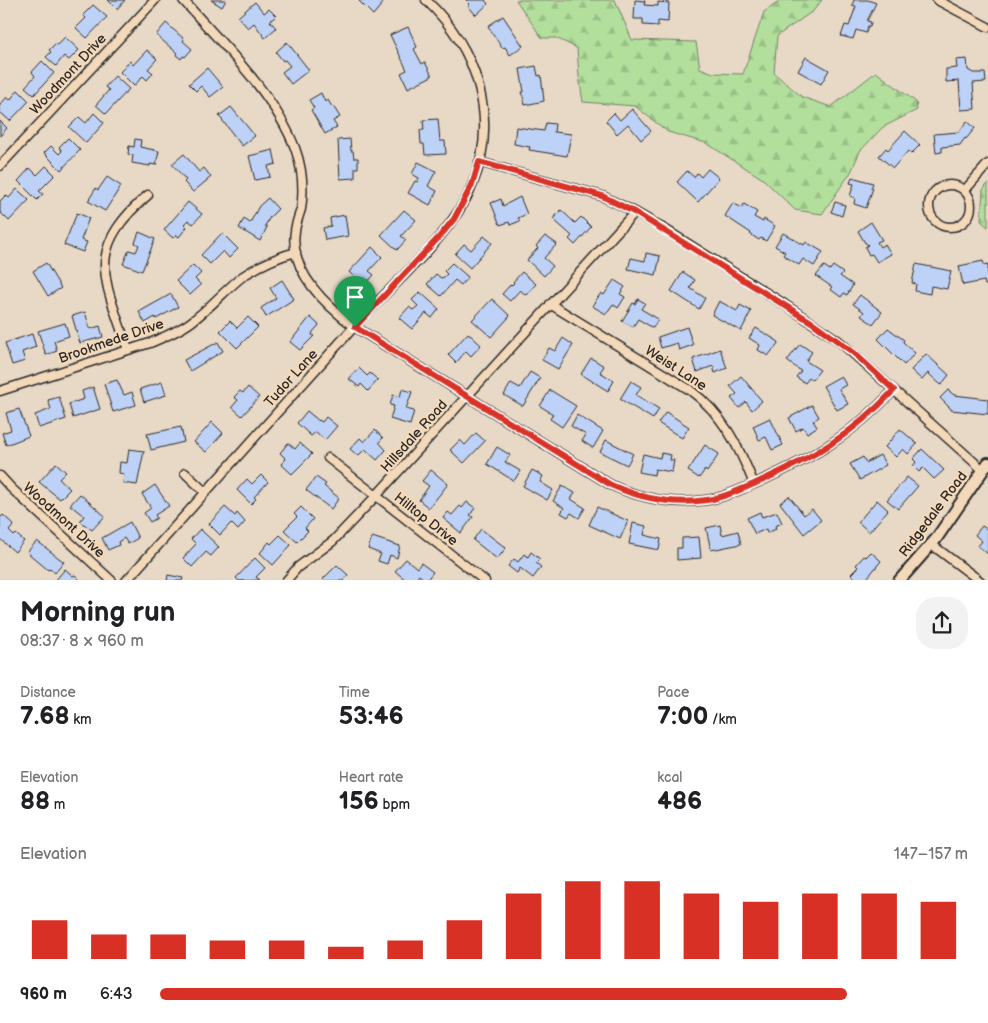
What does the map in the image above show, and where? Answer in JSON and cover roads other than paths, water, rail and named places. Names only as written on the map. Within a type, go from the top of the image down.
[{"type":"street","name":"Woodmont Drive","points":[[0,166],[155,0]]},
{"type":"street","points":[[182,0],[258,86],[277,113],[291,138],[298,158],[303,185],[301,208],[295,231],[296,252],[298,263],[308,282],[355,327],[611,485],[643,497],[677,502],[706,500],[734,493],[805,460],[838,440],[871,413],[894,390]]},
{"type":"street","name":"Tudor Lane","points":[[126,580],[440,236],[454,219],[472,185],[483,146],[483,115],[475,72],[456,34],[441,14],[426,0]]},
{"type":"street","points":[[938,0],[988,27]]},
{"type":"street","points":[[479,162],[602,196],[634,212],[813,323],[854,353],[894,390],[986,467]]},
{"type":"street","points":[[965,190],[988,164]]},
{"type":"street","points":[[945,185],[952,185],[965,190],[972,202],[969,216],[959,226],[952,228],[938,224],[930,213],[930,199],[934,193],[945,185]]},
{"type":"street","points":[[128,350],[108,288],[105,272],[106,254],[117,227],[131,210],[148,195]]},
{"type":"street","name":"Hillsdale Road","points":[[290,579],[308,559],[332,541],[376,496],[634,212]]},
{"type":"street","name":"Brookmede Drive","points":[[0,391],[128,350],[171,334],[190,323],[242,277],[254,269],[269,261],[296,252]]},
{"type":"street","name":"Weist Lane","points":[[550,304],[690,390],[707,404],[736,442],[754,484]]},
{"type":"street","name":"Hilltop Drive","points":[[328,458],[485,580]]},
{"type":"street","name":"Ridgedale Road","points":[[899,580],[931,544],[986,467]]},
{"type":"street","points":[[185,473],[205,492]]},
{"type":"street","name":"Woodmont Drive","points":[[0,476],[112,580]]},
{"type":"street","points":[[931,544],[980,580]]}]
